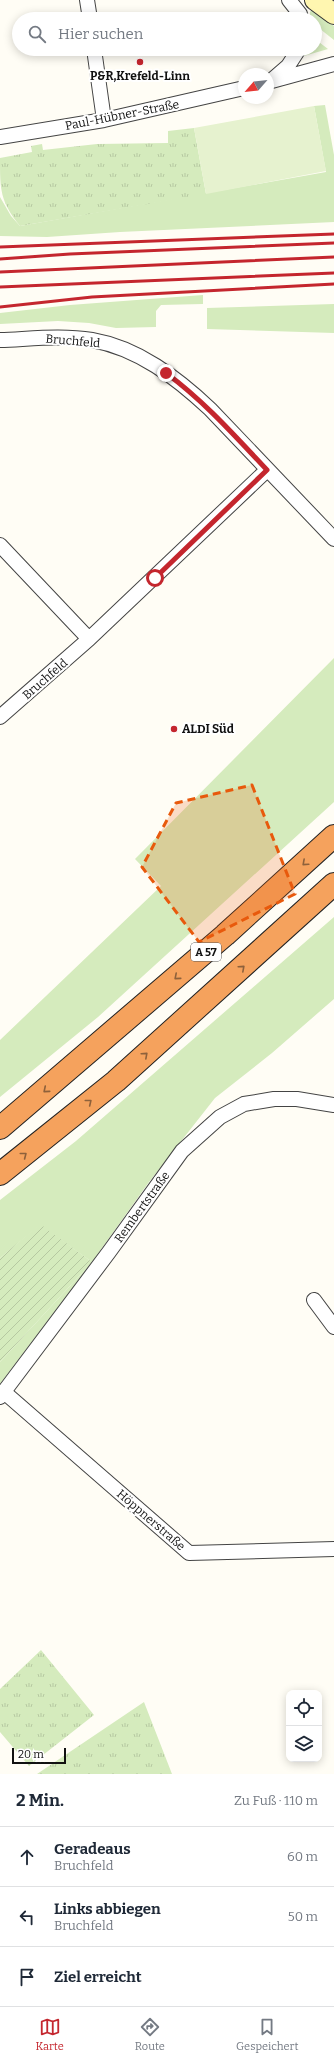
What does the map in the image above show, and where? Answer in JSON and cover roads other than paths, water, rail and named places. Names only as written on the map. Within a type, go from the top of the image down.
[{"type":"highway","name":"A 57","points":[[3,1126],[76,1065],[225,935],[334,836]]},
{"type":"highway","points":[[0,1174],[116,1081],[334,884]]},
{"type":"main road","points":[[315,0],[334,14]]},
{"type":"street","points":[[87,0],[89,12]]},
{"type":"street","points":[[289,0],[298,12]]},
{"type":"street","points":[[95,56],[104,120]]},
{"type":"street","points":[[274,78],[288,66],[294,56]]},
{"type":"street","points":[[274,81],[334,64]]},
{"type":"street","name":"Paul-Hübner-Straße","points":[[0,137],[104,120],[238,89]]},
{"type":"street","name":"Bruchfeld","points":[[0,340],[57,337],[92,340],[119,348],[145,359],[191,391],[334,539]]},
{"type":"street","name":"Bruchfeld","points":[[0,717],[89,639],[267,470]]},
{"type":"street","points":[[0,545],[89,639]]},
{"type":"street","name":"Rembertstraße","points":[[2,1394],[182,1151],[220,1117],[244,1104],[274,1099],[297,1100],[334,1106]]},
{"type":"street","points":[[314,1300],[334,1327]]},
{"type":"street","name":"Höppnerstraße","points":[[2,1394],[189,1553],[334,1549]]},
{"type":"railway","points":[[0,247],[334,234]]},
{"type":"railway","points":[[0,259],[70,254],[334,243]]},
{"type":"railway","points":[[0,272],[334,257]]},
{"type":"railway","points":[[0,287],[334,273]]},
{"type":"railway","points":[[0,307],[92,297],[334,284]]},
{"type":"place","name":"P&R,Krefeld-Linn","points":[[140,62]]},
{"type":"place","name":"ALDI Süd","points":[[174,729]]}]
